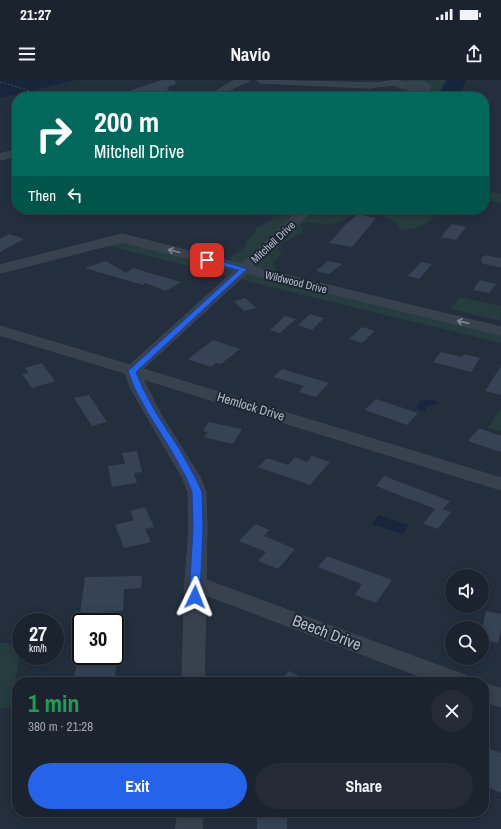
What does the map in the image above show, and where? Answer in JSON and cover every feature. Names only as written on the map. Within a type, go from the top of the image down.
[{"type":"street","points":[[219,92],[234,83],[245,80]]},
{"type":"street","points":[[261,80],[310,84],[363,85],[386,85],[394,81],[407,86]]},
{"type":"street","points":[[0,157],[12,154]]},
{"type":"street","name":"Mitchell Drive","points":[[132,371],[303,214]]},
{"type":"street","name":"Wildwood Drive","points":[[0,269],[92,245],[109,246],[501,331]]},
{"type":"street","points":[[488,260],[501,262]]},
{"type":"street","name":"Wildwood Drive","points":[[239,273],[501,343]]},
{"type":"street","name":"Hemlock Drive","points":[[0,330],[501,484]]},
{"type":"street","points":[[132,371],[149,407],[175,450],[197,492],[198,528],[193,677]]},
{"type":"street","name":"Beech Drive","points":[[195,583],[446,677]]},
{"type":"street","points":[[489,694],[501,698]]},
{"type":"street","points":[[189,829],[190,817]]},
{"type":"path","points":[[0,82],[33,92]]},
{"type":"green space","points":[[404,80],[446,80],[440,92],[408,92],[393,87]]},
{"type":"green space","points":[[489,192],[501,194],[501,203],[489,201]]},
{"type":"green space","points":[[276,214],[357,214],[334,223],[300,224],[303,231],[301,233],[277,246],[281,254],[273,262],[273,265],[277,271],[271,274],[234,263],[230,258],[246,245],[246,241],[252,236],[257,228],[270,221]]},
{"type":"green space","points":[[378,214],[437,214],[430,221],[421,226],[406,230],[400,229],[395,222]]},
{"type":"green space","points":[[122,238],[501,331],[501,343],[109,246],[92,245]]},
{"type":"green space","points":[[460,297],[501,306],[500,321],[450,309]]},
{"type":"green space","points":[[499,410],[501,411],[501,431],[488,428]]},
{"type":"green space","points":[[0,643],[12,643],[12,665],[18,665],[16,677],[12,677],[11,707],[0,708]]},
{"type":"water","points":[[0,80],[75,80],[25,92],[12,92],[12,95],[0,98]]},
{"type":"water","points":[[446,80],[466,80],[463,88],[459,92],[440,92]]},
{"type":"water","points":[[434,399],[438,404],[428,405],[425,411],[415,408],[420,401]]},
{"type":"water","points":[[379,515],[408,525],[403,534],[372,524]]},
{"type":"building","points":[[162,80],[175,80],[176,84],[166,88],[170,90],[163,92],[125,92]]},
{"type":"building","points":[[358,214],[376,218],[352,247],[329,243],[345,225]]},
{"type":"building","points":[[452,224],[466,227],[456,240],[441,237]]},
{"type":"building","points":[[9,234],[24,239],[0,252],[0,239]]},
{"type":"building","points":[[106,261],[126,273],[133,268],[181,282],[166,291],[145,283],[143,285],[85,268]]},
{"type":"building","points":[[328,261],[342,264],[329,274],[316,271]]},
{"type":"building","points":[[421,262],[432,264],[419,279],[408,276]]},
{"type":"building","points":[[480,280],[496,284],[489,293],[473,290]]},
{"type":"building","points":[[245,298],[256,308],[244,311],[234,301]]},
{"type":"building","points":[[310,314],[324,318],[312,330],[298,325]]},
{"type":"building","points":[[285,316],[296,319],[280,333],[270,330]]},
{"type":"building","points":[[362,327],[375,331],[362,343],[349,339]]},
{"type":"building","points":[[213,340],[240,349],[221,364],[216,363],[211,367],[188,359]]},
{"type":"building","points":[[441,352],[462,357],[464,354],[480,358],[471,372],[433,362]]},
{"type":"building","points":[[42,363],[55,381],[32,388],[22,374],[29,373],[25,368]]},
{"type":"building","points":[[501,366],[501,395],[485,391]]},
{"type":"building","points":[[282,369],[329,383],[316,397],[299,392],[304,386],[273,377]]},
{"type":"building","points":[[89,395],[107,422],[92,426],[74,398]]},
{"type":"building","points":[[376,399],[418,413],[407,425],[365,410]]},
{"type":"building","points":[[209,422],[242,429],[233,444],[204,437],[208,432],[203,431]]},
{"type":"building","points":[[479,428],[501,436],[501,452],[468,441]]},
{"type":"building","points":[[137,451],[142,472],[134,473],[137,483],[112,487],[108,466],[125,464],[122,453]]},
{"type":"building","points":[[312,456],[330,462],[310,485],[258,467],[267,458],[288,465],[295,457],[307,462]]},
{"type":"building","points":[[384,476],[450,501],[443,509],[451,512],[438,529],[423,524],[435,509],[376,486]]},
{"type":"building","points":[[145,507],[154,527],[145,529],[151,542],[124,548],[115,525],[134,520],[130,511]]},
{"type":"building","points":[[255,524],[269,530],[264,536],[295,549],[278,569],[258,561],[266,552],[239,541]]},
{"type":"building","points":[[327,556],[392,580],[376,603],[355,595],[362,584],[318,567]]},
{"type":"building","points":[[142,576],[141,588],[124,589],[123,611],[80,613],[85,577]]},
{"type":"building","points":[[489,612],[501,614],[501,629],[498,643],[489,641],[489,621],[484,621],[486,613],[489,613]]},
{"type":"building","points":[[77,665],[117,665],[115,677],[74,677]]},
{"type":"building","points":[[289,671],[301,677],[284,677]]},
{"type":"building","points":[[489,749],[501,753],[501,793],[489,788]]},
{"type":"building","points":[[257,817],[287,817],[287,829],[257,829]]},
{"type":"route","points":[[195,597],[198,528],[197,492],[175,450],[139,389],[132,371],[209,299],[244,269],[207,260]]}]
